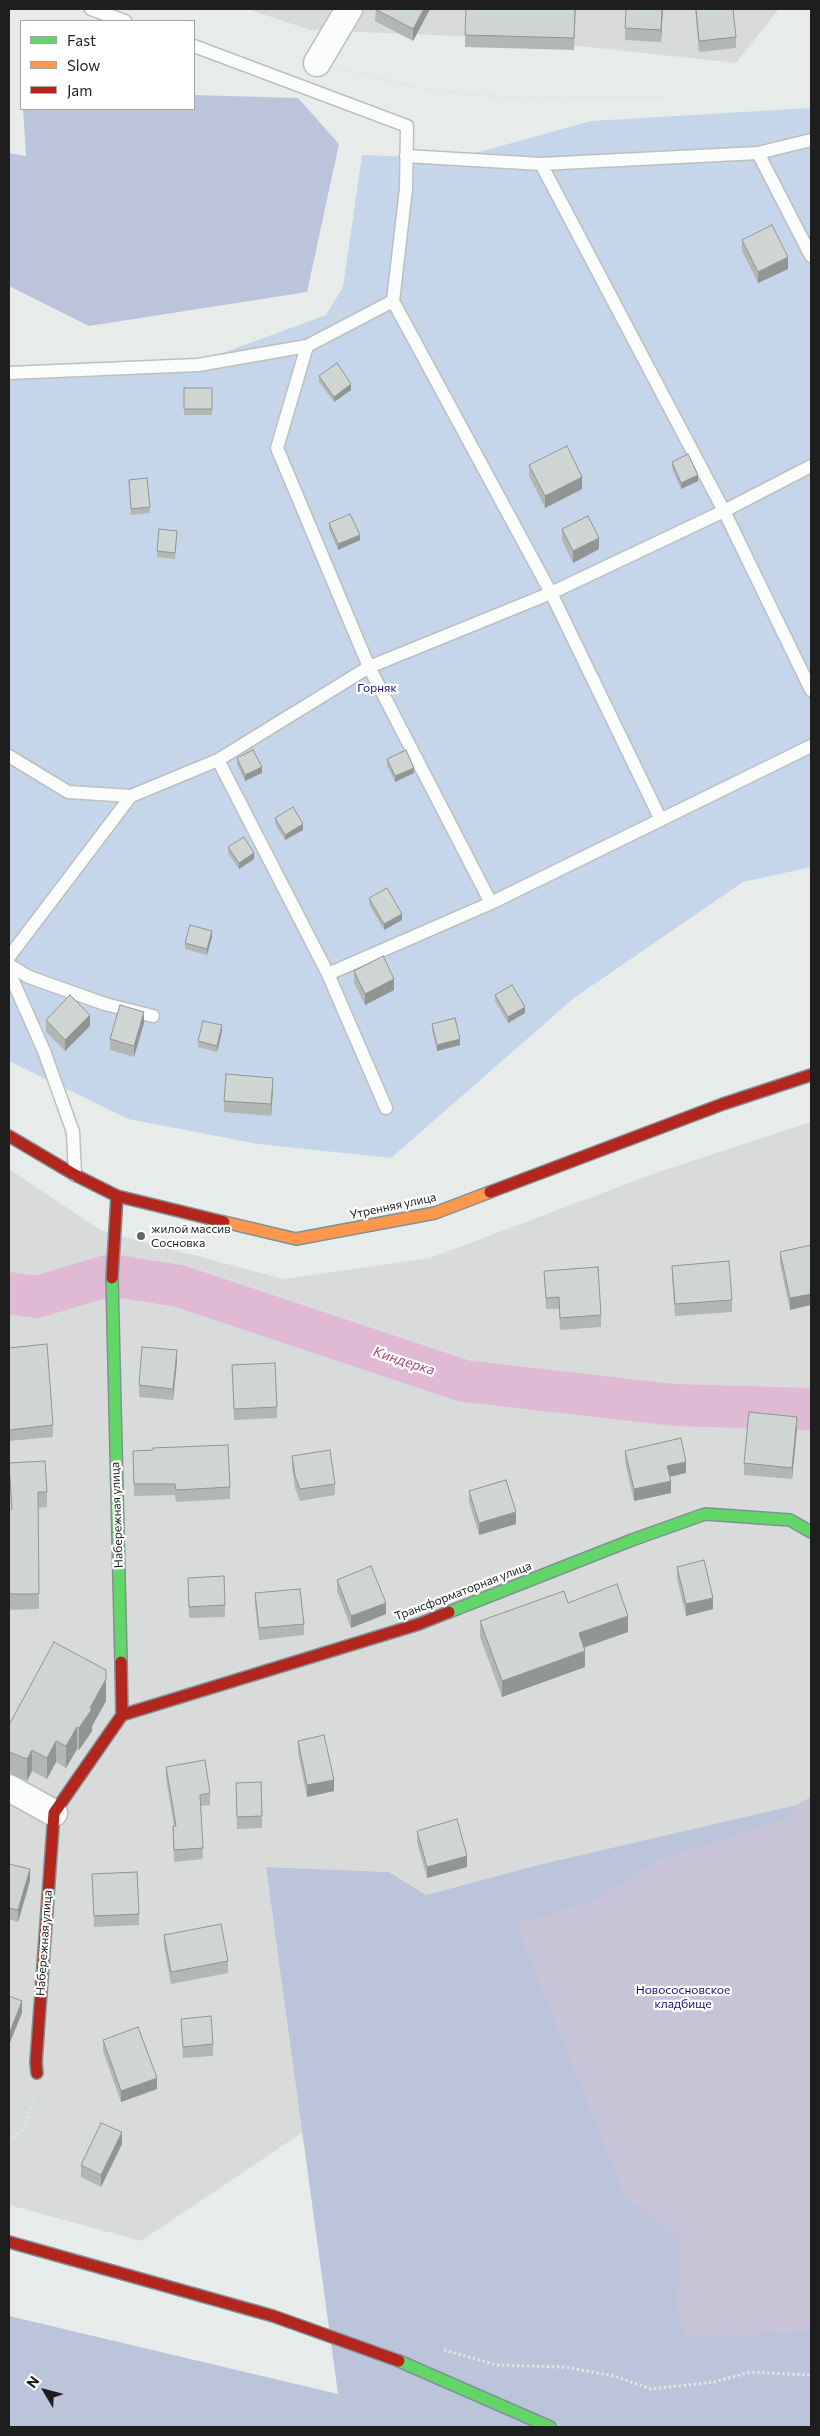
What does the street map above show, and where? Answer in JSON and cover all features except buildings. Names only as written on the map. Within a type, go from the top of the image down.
[{"type":"street","points":[[317,63],[349,9]]},
{"type":"street","name":"Утренняя улица","points":[[9,1136],[75,1175],[117,1196],[296,1239],[435,1213],[723,1104],[811,1076]]},
{"type":"street","name":"Набережная улица","points":[[117,1196],[115,1257],[111,1298],[122,1715]]},
{"type":"street","name":"Трансформаторная улица","points":[[122,1715],[419,1624],[632,1540],[705,1514],[790,1520],[811,1532]]},
{"type":"street","points":[[9,1788],[54,1813],[122,1715]]},
{"type":"street","name":"Набережная улица","points":[[37,2073],[36,2052],[54,1813]]},
{"type":"street","points":[[9,2242],[273,2316],[370,2349],[550,2427]]},
{"type":"lane","points":[[91,9],[123,20]]},
{"type":"lane","points":[[195,46],[408,126],[406,189],[393,301],[551,593],[661,820]]},
{"type":"lane","points":[[406,156],[541,164],[758,152],[811,140]]},
{"type":"lane","points":[[758,152],[811,256]]},
{"type":"lane","points":[[541,164],[724,511],[811,690]]},
{"type":"lane","points":[[9,373],[198,365],[307,346],[393,301]]},
{"type":"lane","points":[[307,346],[277,448],[369,667],[491,903]]},
{"type":"lane","points":[[9,756],[68,792],[131,796],[218,760],[369,667],[551,593],[724,511],[811,466]]},
{"type":"lane","points":[[328,974],[491,903],[811,746]]},
{"type":"lane","points":[[218,760],[328,974],[386,1108]]},
{"type":"lane","points":[[9,957],[131,796]]},
{"type":"lane","points":[[9,965],[29,976],[106,1004],[154,1016]]},
{"type":"lane","points":[[9,972],[44,1051],[73,1132],[75,1175]]},
{"type":"path","points":[[317,63],[429,90],[489,96],[668,98]]},
{"type":"path","points":[[9,2141],[24,2128],[34,2100],[37,2073]]},
{"type":"path","points":[[442,2350],[497,2365],[564,2367],[614,2376],[651,2389],[714,2382],[751,2372],[811,2375]]},
{"type":"shaded area","points":[[247,9],[779,9],[736,63],[506,38],[310,30]]},
{"type":"shaded area","points":[[811,1122],[811,1797],[796,1805],[538,1865],[426,1895],[389,1872],[266,1867],[303,2132],[141,2241],[9,2205],[9,1169],[102,1231],[284,1279],[430,1258],[661,1171]]},
{"type":"green space","points":[[195,95],[298,98],[339,144],[307,292],[89,326],[9,286],[9,153],[26,156],[23,110],[195,110]]},
{"type":"green space","name":"Горняк","points":[[811,108],[811,867],[743,882],[574,998],[391,1158],[258,1144],[128,1119],[9,1061],[9,380],[171,372],[326,315],[343,287],[362,155],[454,159],[591,121]]},
{"type":"green space","points":[[811,1797],[811,2427],[9,2427],[9,2316],[338,2394],[266,1867],[389,1872],[426,1895],[538,1865],[796,1805]]},
{"type":"green space","name":"Новососновское кладбище","points":[[811,1797],[811,2331],[684,2338],[675,2294],[681,2283],[678,2237],[625,2196],[516,1924],[594,1901],[656,1861],[792,1816],[791,1808]]},
{"type":"waterway","name":"Киндерка","points":[[9,1293],[37,1297],[110,1275],[179,1286],[464,1381],[674,1405],[811,1409]]},
{"type":"traffic: fast","points":[[112,1278],[121,1662]]},
{"type":"traffic: fast","points":[[449,1612],[632,1540],[705,1514],[790,1520],[811,1532]]},
{"type":"traffic: fast","points":[[399,2361],[550,2427]]},
{"type":"traffic: slow","points":[[224,1222],[296,1239],[435,1213],[490,1192]]},
{"type":"traffic: jam","points":[[490,1192],[723,1104],[811,1075]]},
{"type":"traffic: jam","points":[[9,1136],[75,1175],[117,1196],[224,1222]]},
{"type":"traffic: jam","points":[[112,1278],[117,1196]]},
{"type":"traffic: jam","points":[[122,1715],[419,1624],[449,1612]]},
{"type":"traffic: jam","points":[[37,2073],[36,2062],[54,1813],[122,1715],[121,1662]]},
{"type":"traffic: jam","points":[[9,2242],[273,2316],[399,2361]]},
{"type":"place","name":"жилой массив Сосновка","points":[[141,1236]]}]
